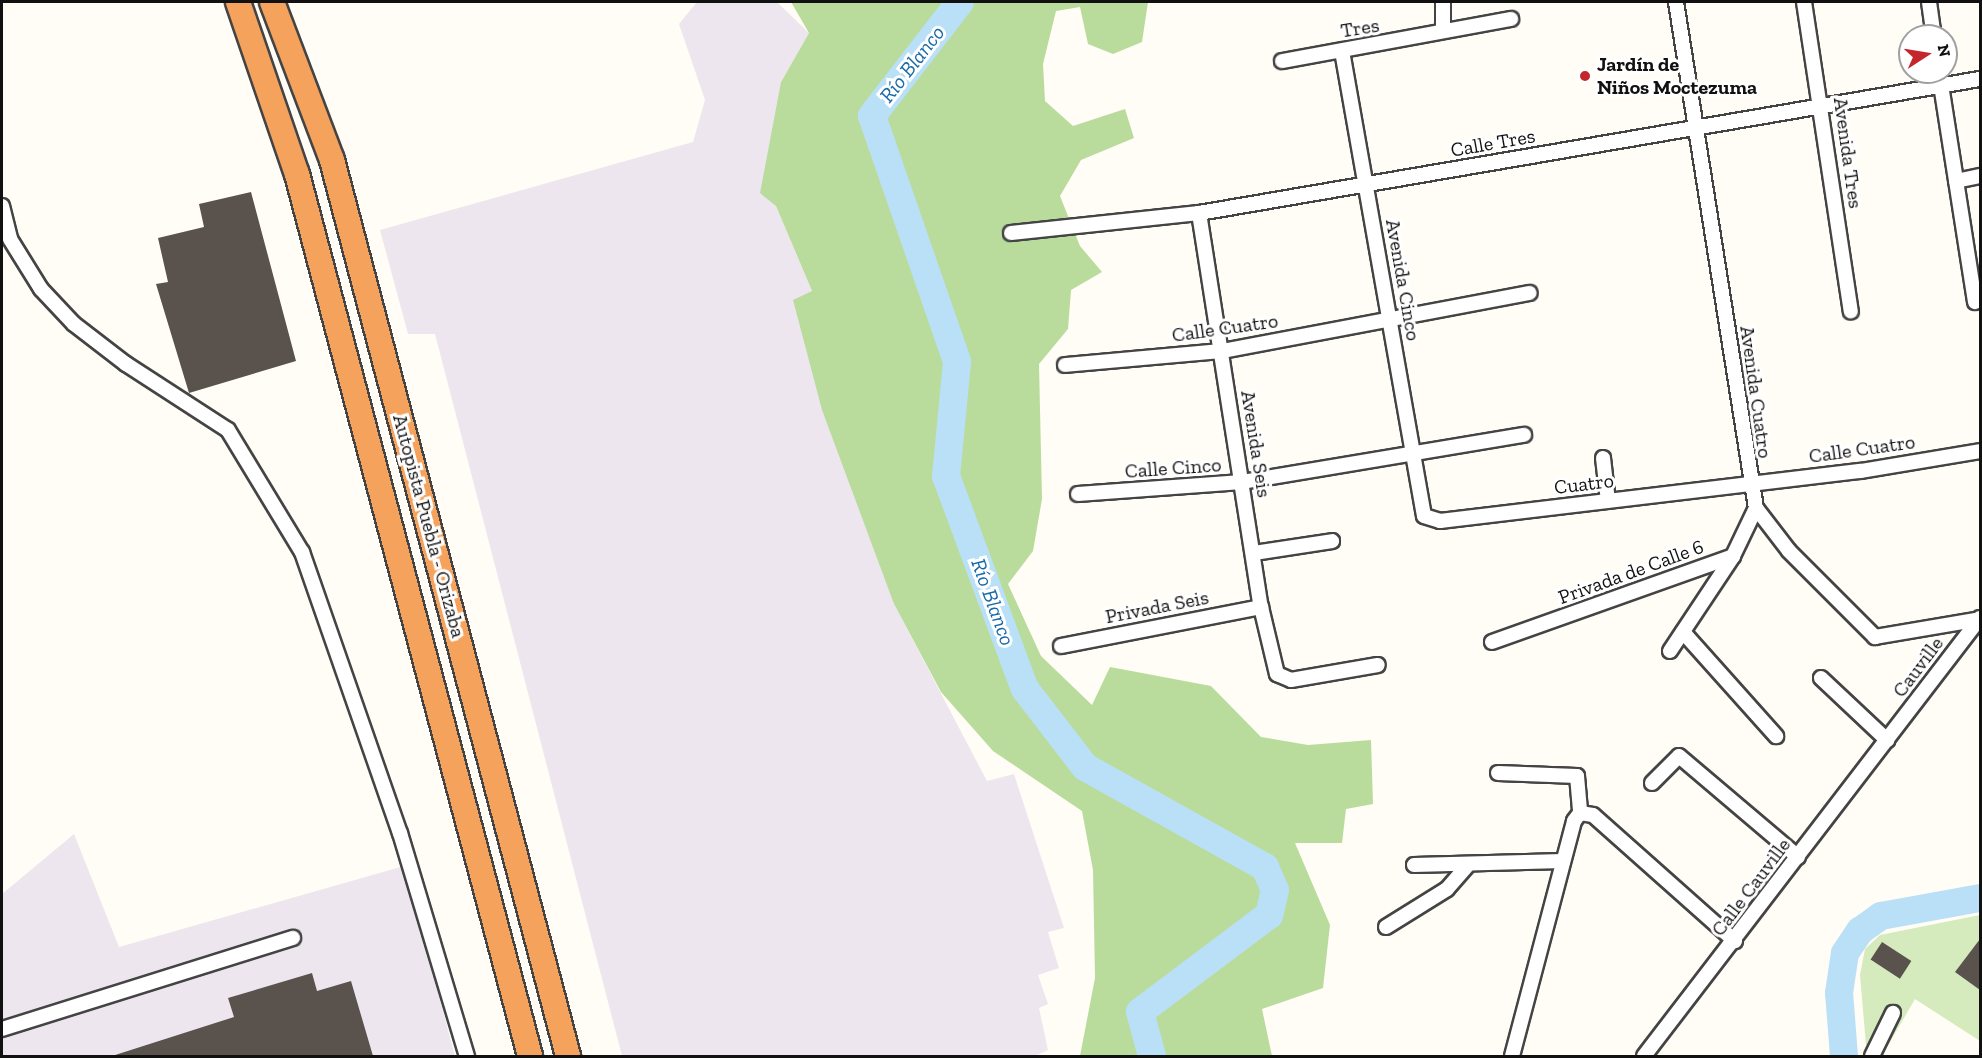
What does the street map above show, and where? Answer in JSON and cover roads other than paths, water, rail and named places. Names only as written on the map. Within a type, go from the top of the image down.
[{"type":"highway","name":"Autopista Puebla - Orizaba","points":[[238,2],[297,174],[530,1056]]},
{"type":"highway","name":"Autopista Puebla - Orizaba","points":[[272,2],[333,160],[568,1056]]},
{"type":"street","points":[[1443,2],[1443,30]]},
{"type":"street","name":"Avenida Cuatro","points":[[1676,2],[1698,127],[1749,484],[1756,508],[1789,551],[1875,637],[1980,619]]},
{"type":"street","name":"Avenida Tres","points":[[1804,2],[1851,311]]},
{"type":"street","points":[[1929,2],[1932,24]]},
{"type":"street","name":"Tres","points":[[1282,61],[1511,19]]},
{"type":"street","name":"Avenida Cinco","points":[[1342,51],[1424,516]]},
{"type":"street","name":"Calle Tres","points":[[1958,79],[1980,79]]},
{"type":"street","name":"Calle Tres","points":[[1011,233],[1200,213],[1821,107],[1919,84]]},
{"type":"street","points":[[1941,84],[1975,302]]},
{"type":"street","points":[[1956,181],[1980,176]]},
{"type":"street","points":[[2,206],[10,239],[41,289],[74,324],[126,364],[228,430],[302,552],[399,832],[467,1056]]},
{"type":"street","name":"Avenida Seis","points":[[1200,213],[1261,607],[1282,679],[1378,665]]},
{"type":"street","name":"Calle Cuatro","points":[[1065,365],[1222,351],[1530,294]]},
{"type":"street","name":"Calle Cinco","points":[[1078,494],[1242,482],[1524,435]]},
{"type":"street","name":"Calle Cuatro","points":[[1749,484],[1980,451]]},
{"type":"street","points":[[1603,458],[1608,501]]},
{"type":"street","name":"Cuatro","points":[[1424,516],[1440,521],[1749,484]]},
{"type":"street","name":"Privada de Calle 6","points":[[1492,642],[1733,556],[1756,508]]},
{"type":"street","points":[[1254,553],[1332,540]]},
{"type":"street","points":[[1670,651],[1733,556]]},
{"type":"street","name":"Privada Seis","points":[[1061,646],[1261,607]]},
{"type":"street","name":"Cauville","points":[[1887,740],[1980,619]]},
{"type":"street","points":[[1683,632],[1776,736]]},
{"type":"street","points":[[1821,678],[1887,740]]},
{"type":"street","name":"Calle Cauville","points":[[1644,1056],[1735,941],[1887,740]]},
{"type":"street","points":[[1652,783],[1679,756],[1798,857]]},
{"type":"street","points":[[1498,773],[1577,776],[1580,813],[1563,861],[1512,1056]]},
{"type":"street","points":[[1580,813],[1593,814],[1735,941]]},
{"type":"street","points":[[1414,865],[1563,861]]},
{"type":"street","points":[[1386,927],[1447,889],[1469,864]]},
{"type":"street","points":[[2,1029],[293,938]]},
{"type":"street","points":[[1873,1055],[1893,1013]]},
{"type":"street","points":[[516,1056],[522,1025]]},
{"type":"waterway","name":"Río Blanco","points":[[960,2],[872,116],[957,362],[946,476],[1025,689],[1085,767],[1265,867],[1275,890],[1269,915],[1140,1012],[1152,1056]]},
{"type":"waterway","points":[[1844,1056],[1839,993],[1845,953],[1860,931],[1881,916],[1980,898]]},
{"type":"place","name":"Jardín de Niños Moctezuma","points":[[1585,76]]}]
